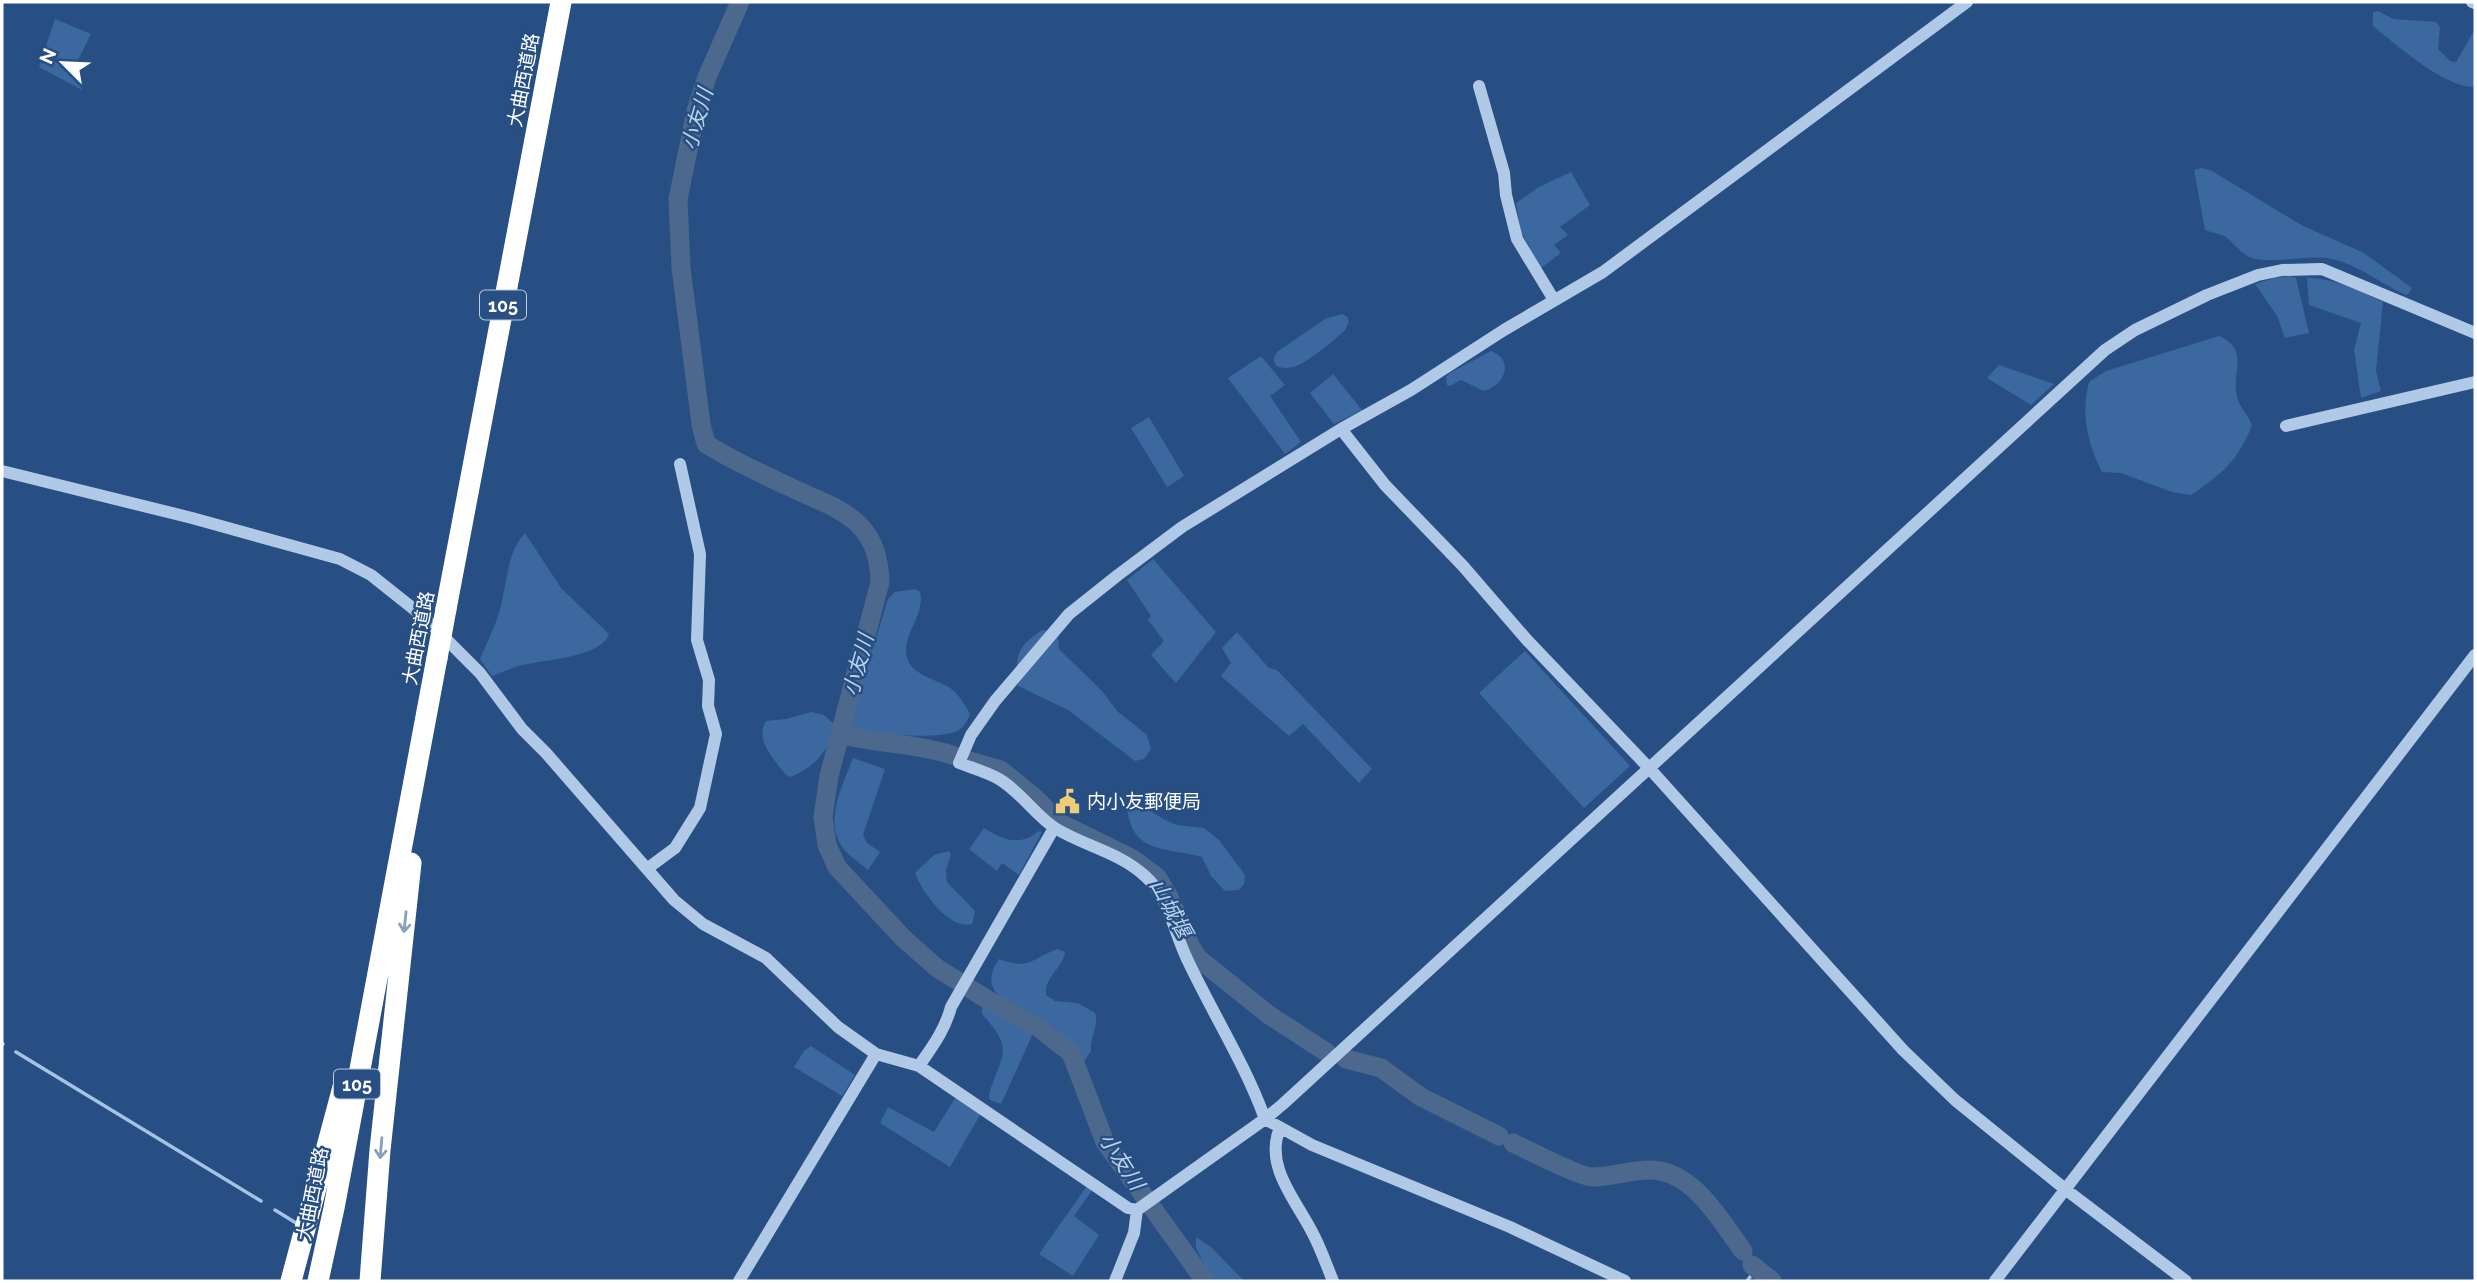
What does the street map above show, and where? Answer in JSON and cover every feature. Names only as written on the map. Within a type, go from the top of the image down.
[{"type":"highway","name":"大曲西道路","points":[[318,1281],[561,2]]},
{"type":"highway","points":[[370,1281],[380,1150],[428,708]]},
{"type":"highway","points":[[291,1281],[311,1213],[394,887]]},
{"type":"street","points":[[1625,1281],[1510,1227],[1312,1145],[1265,1119],[1254,1089],[1182,950],[1172,919],[1159,892],[1147,877],[1133,866],[1055,828],[998,778],[959,764],[971,735],[995,701],[1069,614],[1108,582],[1182,527],[1602,272],[1967,2]]},
{"type":"street","points":[[1479,86],[1504,173],[1506,195],[1517,239],[1554,300]]},
{"type":"street","points":[[2,471],[192,518],[340,559],[363,570],[425,618],[480,673],[522,729],[674,900],[703,924],[766,958],[838,1027],[876,1054],[919,1066],[1128,1208],[1137,1210],[1265,1119],[1650,769],[1922,515],[2105,350],[2135,330],[2207,295],[2258,275],[2282,270],[2322,269],[2475,333]]},
{"type":"street","points":[[2286,426],[2475,382]]},
{"type":"street","points":[[1341,429],[1385,485],[1650,769],[1903,1050],[1955,1100],[2065,1189],[2186,1281]]},
{"type":"street","points":[[648,868],[675,848],[700,808],[716,734],[708,706],[709,680],[697,640],[700,554],[680,464]]},
{"type":"street","points":[[1995,1281],[2475,655]]},
{"type":"street","points":[[919,1066],[942,1032],[951,1007],[1055,828]]},
{"type":"street","points":[[739,1281],[876,1054]]},
{"type":"street","points":[[1280,1128],[1275,1139],[1283,1182],[1311,1230],[1333,1281]]},
{"type":"street","points":[[1115,1281],[1134,1233],[1137,1210]]},
{"type":"shaded area","points":[[2378,11],[2393,19],[2436,22],[2440,27],[2438,49],[2450,61],[2456,62],[2475,29],[2475,87],[2449,81],[2408,54],[2373,26],[2373,12]]},
{"type":"shaded area","points":[[55,19],[91,34],[73,70],[82,90],[39,67]]},
{"type":"shaded area","points":[[2202,168],[2212,171],[2303,226],[2364,253],[2412,288],[2406,295],[2332,259],[2316,257],[2265,260],[2247,256],[2226,237],[2205,230],[2194,170]]},
{"type":"shaded area","points":[[1571,172],[1590,205],[1560,227],[1568,235],[1554,245],[1561,253],[1541,268],[1521,232],[1516,203],[1539,187]]},
{"type":"shaded area","points":[[2290,276],[2296,278],[2309,333],[2285,338],[2277,316],[2255,284]]},
{"type":"shaded area","points":[[2307,278],[2337,283],[2383,302],[2376,371],[2381,391],[2361,398],[2354,350],[2361,323],[2309,305]]},
{"type":"shaded area","points":[[1342,314],[1349,322],[1345,330],[1323,349],[1294,367],[1276,365],[1274,358],[1277,352],[1325,319]]},
{"type":"shaded area","points":[[2219,336],[2235,348],[2238,400],[2252,425],[2241,448],[2228,466],[2191,495],[2172,492],[2121,473],[2102,472],[2087,428],[2089,382],[2106,371]]},
{"type":"shaded area","points":[[1491,351],[1503,360],[1505,366],[1502,378],[1491,388],[1484,391],[1461,380],[1447,385],[1446,377],[1450,373]]},
{"type":"shaded area","points":[[1261,356],[1285,385],[1270,396],[1301,442],[1285,454],[1228,378]]},
{"type":"shaded area","points":[[1999,365],[2054,384],[2031,405],[1987,378]]},
{"type":"shaded area","points":[[1333,374],[1362,410],[1334,424],[1310,393]]},
{"type":"shaded area","points":[[1149,417],[1184,476],[1167,487],[1131,428]]},
{"type":"shaded area","points":[[525,533],[561,588],[609,634],[604,642],[583,653],[518,666],[492,676],[480,659],[498,616],[515,548]]},
{"type":"shaded area","points":[[1153,559],[1216,632],[1176,683],[1151,655],[1164,641],[1148,620],[1151,616],[1127,580]]},
{"type":"shaded area","points":[[916,589],[920,592],[921,600],[907,643],[907,659],[916,670],[953,690],[966,707],[969,717],[959,730],[948,734],[907,736],[854,731],[850,724],[888,599],[895,592]]},
{"type":"shaded area","points":[[1042,630],[1049,631],[1058,638],[1059,649],[1102,691],[1117,711],[1147,735],[1151,749],[1144,759],[1135,761],[1068,710],[1018,686],[1019,654],[1027,642]]},
{"type":"shaded area","points":[[1237,632],[1269,668],[1277,670],[1372,769],[1359,783],[1303,724],[1289,736],[1221,676],[1231,663],[1222,648]]},
{"type":"shaded area","points":[[1525,651],[1630,766],[1584,808],[1479,693]]},
{"type":"shaded area","points":[[811,712],[824,715],[835,725],[833,734],[820,757],[806,769],[790,777],[767,749],[762,735],[763,728],[766,721]]},
{"type":"shaded area","points":[[853,758],[885,769],[863,835],[867,843],[880,852],[868,870],[843,848],[835,826],[840,791]]},
{"type":"shaded area","points":[[1137,803],[1177,825],[1204,828],[1219,840],[1245,875],[1244,884],[1239,890],[1225,891],[1211,876],[1202,857],[1152,846],[1143,841],[1135,833],[1127,805]]},
{"type":"shaded area","points":[[984,828],[1012,840],[1025,839],[1042,832],[1019,875],[1002,863],[997,871],[969,849]]},
{"type":"shaded area","points":[[949,851],[951,854],[946,871],[947,882],[975,911],[972,924],[963,924],[946,916],[930,899],[915,873],[934,855]]},
{"type":"shaded area","points":[[1057,949],[1065,952],[1064,958],[1048,983],[1046,995],[1055,1001],[1078,1003],[1095,1013],[1091,1051],[1085,1060],[1078,1058],[1071,1044],[1058,1032],[1006,1002],[995,991],[991,977],[999,959],[1023,964]]},
{"type":"shaded area","points":[[982,1005],[1018,1020],[1032,1036],[1001,1104],[990,1100],[989,1094],[1001,1060],[1002,1044],[982,1014]]},
{"type":"shaded area","points":[[811,1046],[855,1075],[842,1096],[794,1067],[804,1051]]},
{"type":"shaded area","points":[[957,1095],[983,1110],[950,1167],[880,1123],[888,1107],[934,1132]]},
{"type":"shaded area","points":[[1087,1186],[1093,1189],[1074,1216],[1099,1235],[1073,1276],[1039,1254]]},
{"type":"shaded area","points":[[1196,1237],[1211,1247],[1244,1281],[1213,1281],[1196,1248]]},
{"type":"waterway","name":"小友川","points":[[740,2],[707,77],[696,111],[678,199],[681,268],[701,424],[706,444],[743,465],[847,515],[864,530],[877,558],[880,582],[829,776],[823,817],[827,845],[837,867],[903,938],[937,968],[1039,1028],[1071,1053],[1105,1142],[1205,1281]]},
{"type":"waterway","name":"山城堰","points":[[840,734],[952,755]]},
{"type":"waterway","name":"山城堰","points":[[970,761],[1001,770],[1060,823],[1133,859],[1157,877],[1199,959],[1269,1015],[1326,1052]]},
{"type":"waterway","points":[[16,1052],[261,1201]]},
{"type":"waterway","name":"山城堰","points":[[1346,1059],[1381,1068],[1421,1097],[1499,1136]]},
{"type":"waterway","name":"山城堰","points":[[1513,1143],[1586,1176],[1599,1177],[1650,1170],[1680,1178],[1704,1199],[1743,1251]]},
{"type":"waterway","points":[[275,1210],[296,1223]]},
{"type":"waterway","name":"山城堰","points":[[1752,1265],[1772,1281]]},
{"type":"waterway","points":[[1747,1281],[1756,1269]]},
{"type":"place","name":"内小友郵便局","points":[[1067,801]]}]
